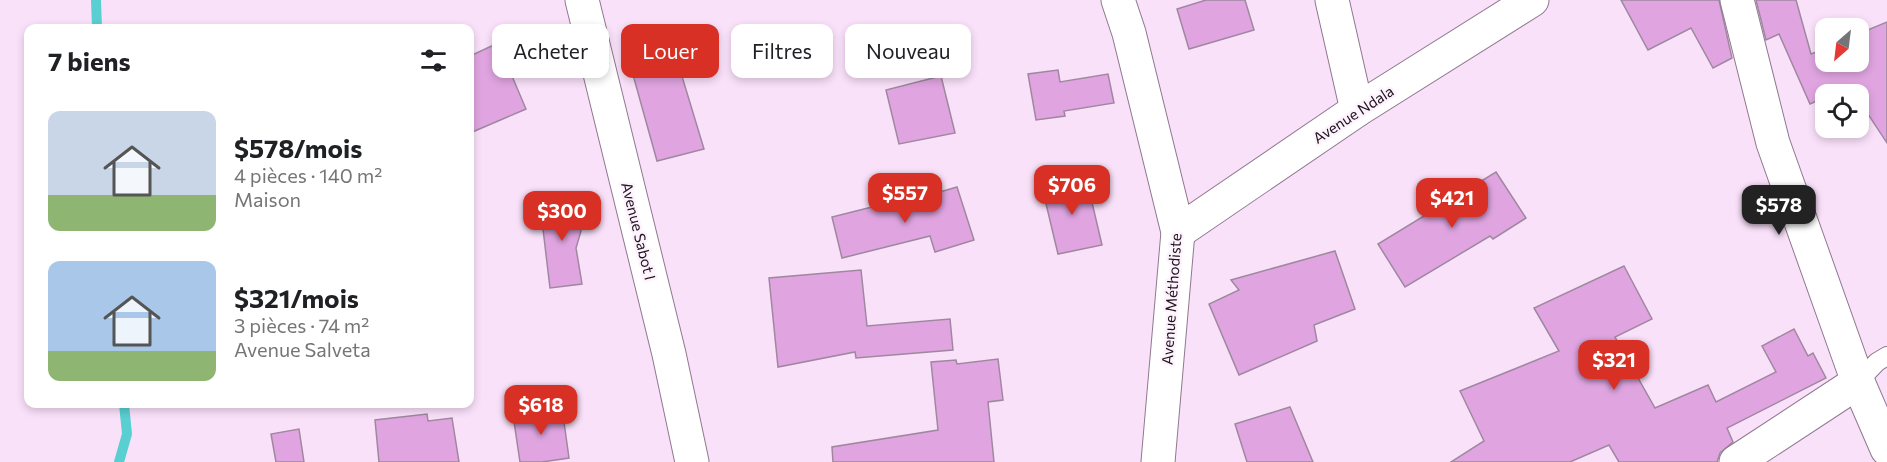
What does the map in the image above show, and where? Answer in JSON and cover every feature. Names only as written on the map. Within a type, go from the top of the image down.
[{"type":"street","name":"Avenue Sabot I","points":[[582,0],[669,354],[692,462]]},
{"type":"street","name":"Avenue Méthodiste","points":[[1118,0],[1129,33],[1178,232],[1158,462]]},
{"type":"street","points":[[1332,0],[1357,110]]},
{"type":"street","name":"Avenue Ndala","points":[[1178,232],[1357,110],[1532,0]]},
{"type":"street","points":[[1737,0],[1773,143],[1858,382],[1887,448]]},
{"type":"street","points":[[1736,462],[1858,382]]},
{"type":"lane","points":[[1858,382],[1877,362],[1887,356]]},
{"type":"building","points":[[1206,0],[1245,0],[1254,30],[1189,49],[1177,9]]},
{"type":"building","points":[[1621,0],[1719,0],[1732,58],[1713,68],[1691,28],[1648,50]]},
{"type":"building","points":[[1756,0],[1796,0],[1811,54],[1815,52],[1815,72],[1869,72],[1869,29],[1887,22],[1887,143],[1869,116],[1869,84],[1815,84],[1815,102],[1810,104],[1779,34],[1766,40]]},
{"type":"building","points":[[492,46],[492,78],[513,78],[526,109],[474,131],[474,54]]},
{"type":"building","points":[[1058,70],[1060,82],[1108,74],[1114,103],[1064,111],[1065,116],[1036,120],[1028,74]]},
{"type":"building","points":[[634,78],[682,78],[704,149],[657,161]]},
{"type":"building","points":[[941,78],[955,133],[899,144],[886,90]]},
{"type":"building","points":[[1496,172],[1526,218],[1493,239],[1490,236],[1405,287],[1378,244]]},
{"type":"building","points":[[1086,177],[1102,245],[1058,254],[1042,187]]},
{"type":"building","points":[[957,187],[974,240],[935,252],[930,236],[842,258],[832,217],[888,203],[889,207]]},
{"type":"building","points":[[576,199],[581,231],[576,248],[582,284],[550,288],[540,204]]},
{"type":"building","points":[[1335,251],[1355,309],[1314,325],[1317,341],[1239,375],[1209,304],[1239,290],[1231,280]]},
{"type":"building","points":[[1624,266],[1652,319],[1615,337],[1655,408],[1708,385],[1716,402],[1776,372],[1762,346],[1794,329],[1808,356],[1813,353],[1826,378],[1727,428],[1733,442],[1720,453],[1717,462],[1619,462],[1609,445],[1570,462],[1451,462],[1484,441],[1460,391],[1559,351],[1534,308]]},
{"type":"building","points":[[861,270],[867,326],[950,319],[953,350],[856,358],[855,352],[778,367],[769,278]]},
{"type":"building","points":[[998,359],[1003,400],[988,402],[994,462],[833,462],[832,447],[938,430],[931,362],[956,360],[957,364]]},
{"type":"building","points":[[1290,407],[1313,462],[1247,462],[1235,424]]},
{"type":"building","points":[[562,408],[569,458],[520,462],[513,415]]},
{"type":"building","points":[[427,414],[428,421],[452,418],[459,462],[379,462],[375,420]]},
{"type":"building","points":[[299,429],[304,462],[276,462],[271,434]]},
{"type":"waterway","points":[[96,0],[97,24]]},
{"type":"waterway","points":[[119,462],[127,434],[124,408]]}]
